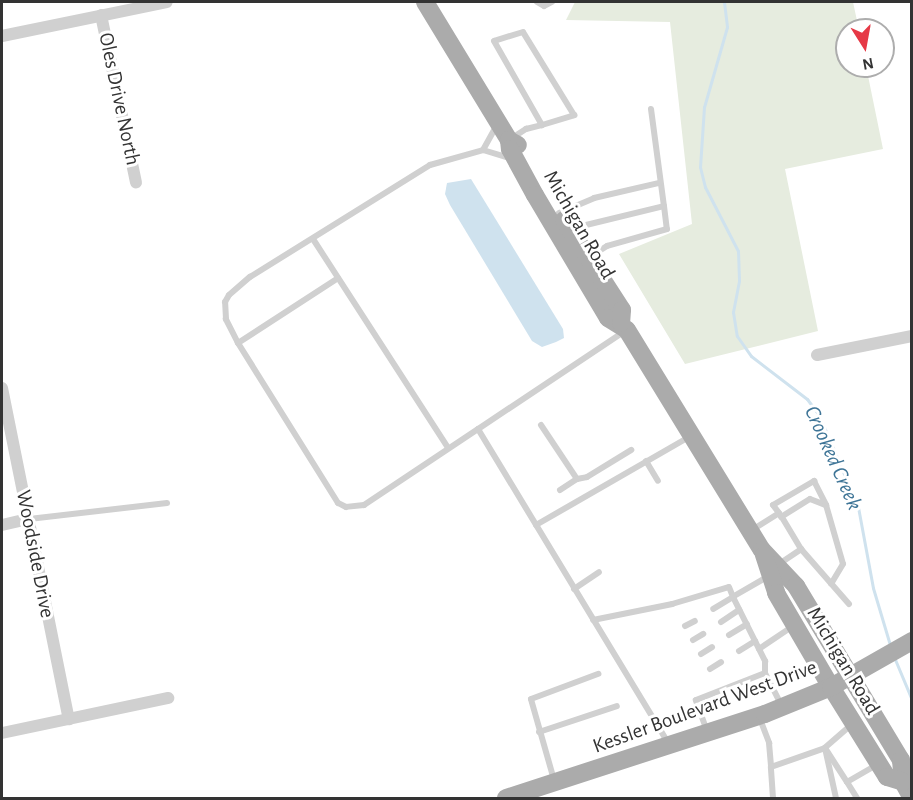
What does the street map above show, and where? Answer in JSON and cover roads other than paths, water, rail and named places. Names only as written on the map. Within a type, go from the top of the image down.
[{"type":"main road","name":"Michigan Road","points":[[425,2],[498,121],[509,140],[516,160],[608,318],[624,326]]},
{"type":"main road","name":"Michigan Road","points":[[509,140],[519,146],[622,310],[624,326],[762,550],[773,570],[795,625],[831,687],[887,777],[907,790]]},
{"type":"main road","name":"Michigan Road","points":[[773,570],[796,586],[901,760],[907,790]]},
{"type":"main road","name":"Kessler Boulevard West Drive","points":[[506,798],[670,747],[783,708],[831,687],[912,641]]},
{"type":"street","points":[[2,36],[166,2]]},
{"type":"street","name":"Oles Drive North","points":[[101,15],[136,182]]},
{"type":"street","points":[[817,355],[912,336]]},
{"type":"street","name":"Woodside Drive","points":[[2,388],[69,719]]},
{"type":"street","points":[[2,525],[28,519]]},
{"type":"street","points":[[2,733],[168,698]]},
{"type":"lane","points":[[537,2],[544,6],[552,2]]},
{"type":"lane","points":[[509,140],[542,124],[573,115],[523,32],[494,41],[542,124]]},
{"type":"lane","points":[[588,258],[607,246],[667,229],[659,183],[651,109]]},
{"type":"lane","points":[[483,150],[498,121]]},
{"type":"lane","points":[[516,160],[483,150],[430,165],[229,295],[224,310],[238,343],[338,502],[346,507],[364,505],[478,429],[624,326]]},
{"type":"lane","points":[[560,213],[594,198],[659,183]]},
{"type":"lane","points":[[573,234],[585,225],[664,206]]},
{"type":"lane","points":[[313,239],[448,448]]},
{"type":"lane","points":[[238,343],[338,278]]},
{"type":"lane","points":[[541,425],[577,479]]},
{"type":"lane","points":[[478,429],[670,747]]},
{"type":"lane","points":[[536,525],[693,435]]},
{"type":"lane","points":[[560,490],[577,479],[587,477],[631,450]]},
{"type":"lane","points":[[646,461],[658,481]]},
{"type":"lane","points":[[831,584],[843,564],[826,505],[814,481],[773,505],[801,549],[831,584],[849,604]]},
{"type":"lane","points":[[751,531],[810,499],[826,505]]},
{"type":"lane","points":[[28,519],[167,503]]},
{"type":"lane","points":[[712,609],[801,549]]},
{"type":"lane","points":[[574,589],[599,572]]},
{"type":"lane","points":[[593,620],[672,604],[729,587],[765,661],[765,673],[783,708]]},
{"type":"lane","points":[[721,622],[740,610]]},
{"type":"lane","points":[[685,626],[695,621]]},
{"type":"lane","points":[[729,635],[747,624]]},
{"type":"lane","points":[[759,649],[795,625]]},
{"type":"lane","points":[[693,640],[703,634]]},
{"type":"lane","points":[[739,651],[755,641]]},
{"type":"lane","points":[[701,654],[712,647]]},
{"type":"lane","points":[[710,669],[721,662]]},
{"type":"lane","points":[[708,734],[696,700],[765,673]]},
{"type":"lane","points":[[555,783],[531,699],[598,674]]},
{"type":"lane","points":[[539,732],[617,706]]},
{"type":"lane","points":[[759,717],[768,743],[773,798]]},
{"type":"lane","points":[[771,768],[825,748],[854,723]]},
{"type":"lane","points":[[825,748],[836,798]]},
{"type":"lane","points":[[825,748],[857,798]]},
{"type":"lane","points":[[847,782],[879,763]]},
{"type":"water","points":[[471,179],[563,329],[564,338],[542,347],[532,341],[450,205],[445,194],[447,183]]},
{"type":"waterway","name":"Crooked Creek","points":[[724,2],[727,27],[704,107],[700,167],[705,187],[738,251],[739,281],[733,312],[737,336],[751,356],[807,399],[819,415],[858,507],[873,588],[890,645]]},
{"type":"waterway","name":"Crooked Creek","points":[[894,657],[912,700]]}]
